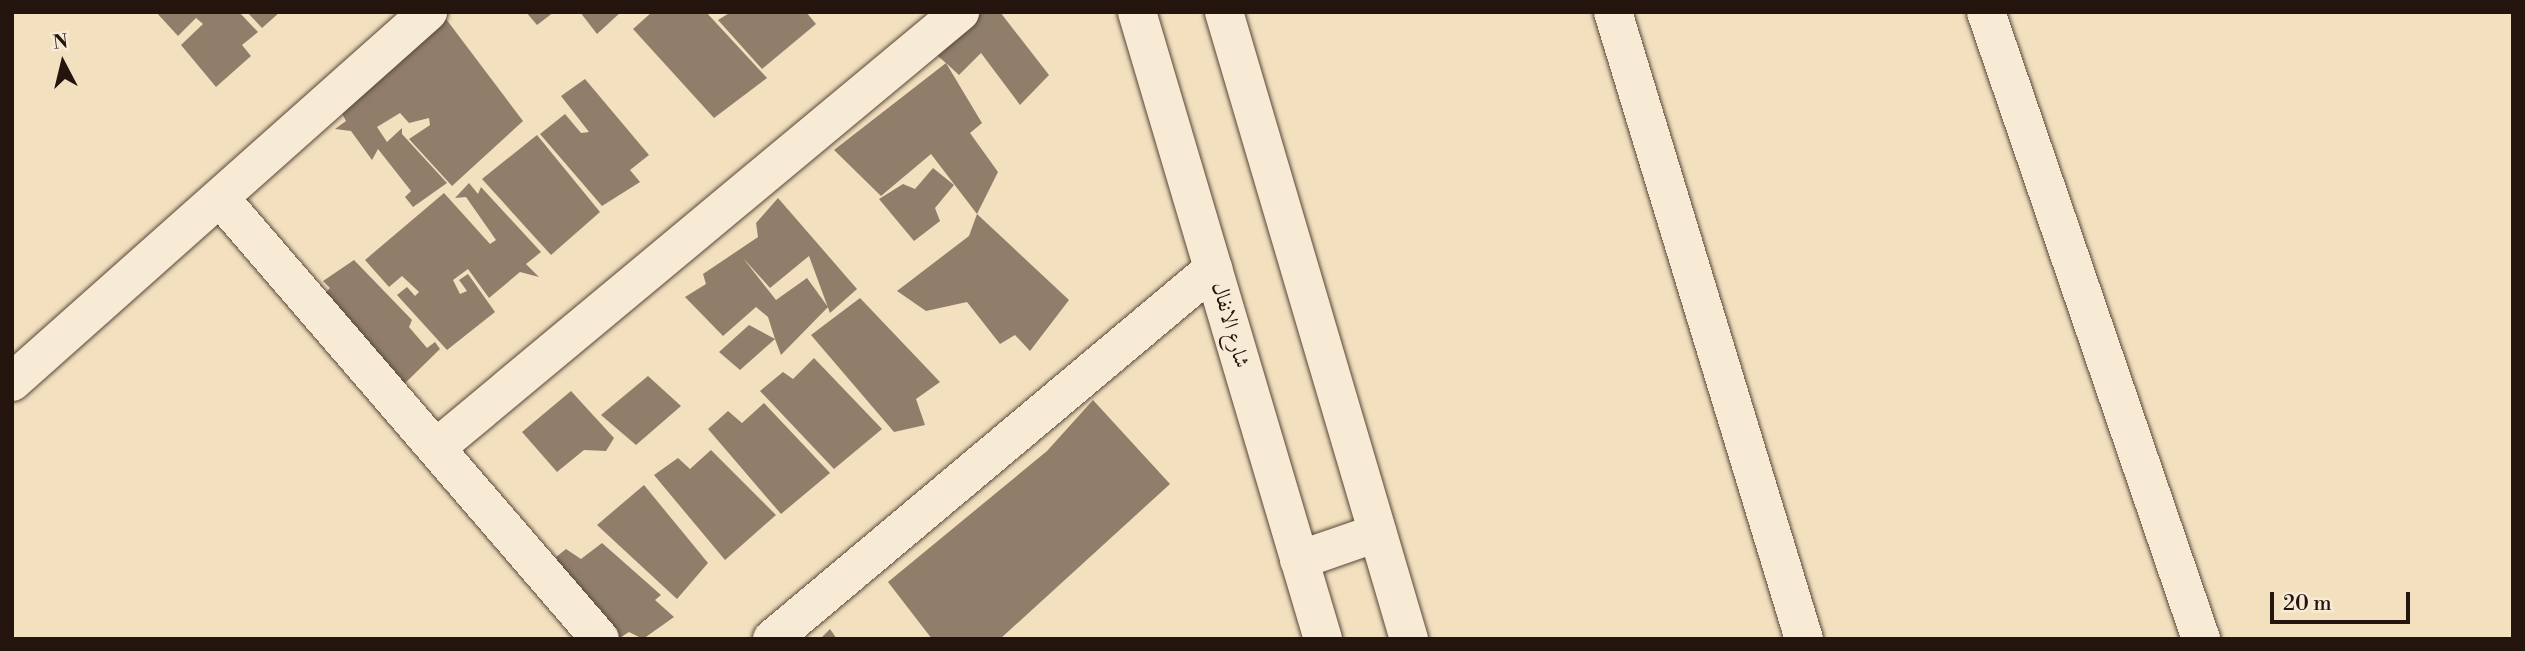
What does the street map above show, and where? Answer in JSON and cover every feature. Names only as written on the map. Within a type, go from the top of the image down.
[{"type":"street","points":[[12,382],[428,12]]},
{"type":"street","points":[[436,448],[960,12]]},
{"type":"street","name":"شارع الانفال","points":[[1137,12],[1299,560],[1315,634]]},
{"type":"street","points":[[1224,12],[1409,639]]},
{"type":"street","points":[[1613,12],[1804,639]]},
{"type":"street","points":[[1986,12],[2201,639]]},
{"type":"street","points":[[219,198],[600,639]]},
{"type":"street","points":[[772,639],[1213,269]]},
{"type":"street","points":[[1299,560],[1377,533]]},
{"type":"building","points":[[156,12],[239,12],[258,32],[242,45],[251,56],[216,87],[181,45],[203,24],[196,18],[178,36]]},
{"type":"building","points":[[247,12],[280,12],[262,28]]},
{"type":"building","points":[[526,12],[554,12],[537,25]]},
{"type":"building","points":[[580,12],[621,12],[597,34]]},
{"type":"building","points":[[652,12],[706,12],[767,78],[714,118],[633,29]]},
{"type":"building","points":[[731,12],[806,12],[816,24],[762,69],[718,20]]},
{"type":"building","points":[[983,12],[1000,12],[1049,75],[1020,105],[981,53],[959,75],[933,52]]},
{"type":"building","points":[[443,15],[523,121],[452,186],[409,139],[430,125],[429,118],[409,123],[400,113],[377,127],[387,142],[402,128],[402,134],[447,183],[413,207],[405,197],[411,191],[378,149],[372,160],[351,131],[335,129],[346,121],[333,97]]},
{"type":"building","points":[[946,63],[982,123],[970,133],[998,172],[977,214],[931,154],[881,196],[834,150]]},
{"type":"building","points":[[585,79],[649,155],[630,170],[640,182],[602,206],[540,134],[565,114],[581,133],[589,132],[561,96]]},
{"type":"building","points":[[537,135],[600,212],[551,255],[482,179]]},
{"type":"building","points":[[933,168],[954,185],[935,208],[940,221],[914,241],[879,199],[903,184],[915,189]]},
{"type":"building","points":[[469,183],[478,194],[481,187],[541,252],[526,264],[539,277],[520,272],[489,298],[468,269],[453,280],[460,294],[467,291],[459,280],[468,274],[495,312],[447,350],[397,295],[407,287],[415,296],[419,292],[402,276],[389,287],[365,260],[444,193],[490,244],[496,240],[466,197],[455,198]]},
{"type":"building","points":[[778,198],[857,289],[830,313],[828,307],[781,355],[768,317],[756,307],[723,336],[685,297],[706,284],[703,274],[758,237],[756,223]],"holes":[[[809,256],[828,306],[807,278],[776,300],[743,258],[770,288]]]},
{"type":"building","points":[[977,214],[1069,300],[1030,351],[1015,335],[1000,344],[967,302],[926,311],[897,291],[969,236]]},
{"type":"building","points":[[354,260],[412,320],[409,327],[427,348],[435,342],[440,349],[397,391],[312,306],[330,288],[323,281]]},
{"type":"building","points":[[860,298],[940,382],[916,399],[925,425],[894,432],[811,335]]},
{"type":"building","points":[[749,325],[775,339],[740,370],[719,352]]},
{"type":"building","points":[[814,358],[882,429],[834,469],[760,391],[783,372],[793,379]]},
{"type":"building","points":[[648,376],[681,406],[636,445],[601,415]]},
{"type":"building","points":[[571,391],[614,438],[606,451],[584,450],[557,472],[522,432]]},
{"type":"building","points":[[1093,400],[1170,484],[1000,639],[932,639],[888,582],[1047,451]]},
{"type":"building","points":[[764,403],[830,473],[781,514],[708,429],[728,411],[742,423]]},
{"type":"building","points":[[711,450],[776,515],[725,560],[654,475],[678,458],[690,469]]},
{"type":"building","points":[[644,485],[708,563],[677,599],[597,525]]},
{"type":"building","points":[[602,543],[661,595],[655,600],[674,617],[643,639],[629,632],[618,639],[550,562],[566,549],[581,559]]},
{"type":"building","points":[[830,629],[837,639],[820,639]]}]
